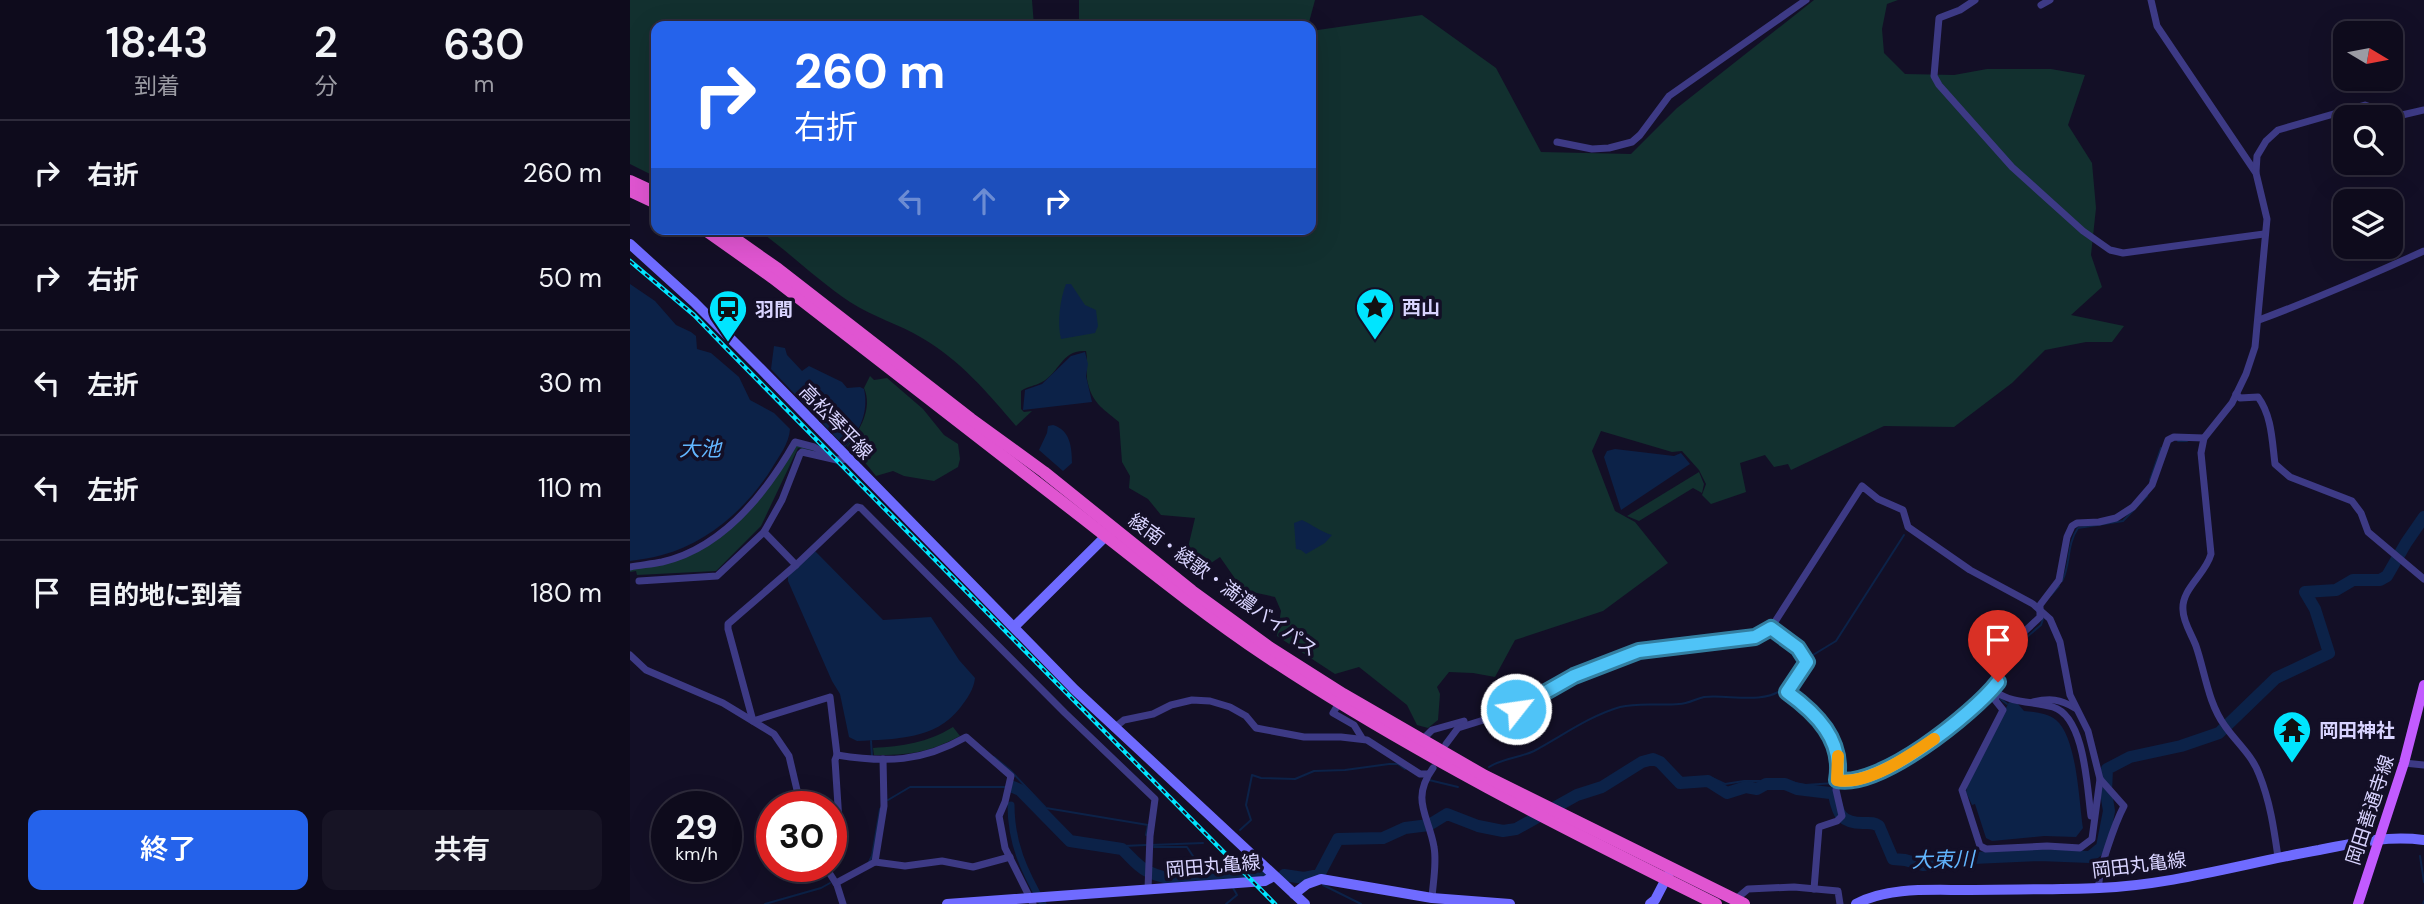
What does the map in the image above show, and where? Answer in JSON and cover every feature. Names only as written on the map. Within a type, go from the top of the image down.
[{"type":"highway","points":[[630,181],[651,190]]},
{"type":"highway","points":[[630,191],[651,201]]},
{"type":"highway","name":"綾南・綾歌・満濃バイパス","points":[[712,235],[1110,532],[1269,646],[1421,741],[1557,818],[1669,874],[1740,902]]},
{"type":"highway","name":"綾南・綾歌・満濃バイパス","points":[[730,235],[1044,472],[1110,532],[1264,655],[1416,749],[1537,807]]},
{"type":"highway","name":"綾南・綾歌・満濃バイパス","points":[[1669,874],[1716,904]]},
{"type":"main road","name":"高松琴平線","points":[[630,244],[694,302],[842,460],[1114,728],[1274,876]]},
{"type":"main road","points":[[1014,627],[1110,532]]},
{"type":"main road","name":"岡田善通寺線","points":[[2358,904],[2404,763],[2423,688]]},
{"type":"main road","name":"岡田丸亀線","points":[[1856,904],[1869,897],[1919,890],[2099,888],[2172,881],[2379,838],[2424,839]]},
{"type":"main road","points":[[1650,904],[1669,874]]},
{"type":"main road","name":"岡田丸亀線","points":[[947,904],[1265,881],[1274,876],[1294,894]]},
{"type":"main road","points":[[1305,904],[1294,894],[1307,884],[1319,880],[1432,898],[1510,904]]},
{"type":"street","points":[[1557,142],[1592,149],[1632,142],[1669,96],[1806,0]]},
{"type":"street","points":[[1975,0],[1960,10],[1939,18],[1934,76],[2012,167],[2083,231],[2110,250],[2123,253],[2264,234]]},
{"type":"street","points":[[2041,5],[2049,0]]},
{"type":"street","points":[[2151,0],[2157,26],[2256,173]]},
{"type":"street","points":[[2278,857],[2269,801],[2260,775],[2248,755],[2224,726],[2206,685],[2202,662],[2182,610],[2185,596],[2208,565],[2211,554],[2201,453],[2203,440],[2236,394],[2255,347],[2267,219],[2256,173],[2257,156],[2266,141],[2278,130],[2365,105],[2392,115],[2424,110]]},
{"type":"street","points":[[2259,320],[2350,285],[2424,251]]},
{"type":"street","points":[[2236,394],[2240,398],[2258,397],[2264,405],[2273,438],[2275,464],[2280,469],[2290,477],[2353,501],[2368,532],[2424,579]]},
{"type":"street","points":[[2043,611],[2010,645],[1995,693],[1995,700],[2003,710],[1962,790],[1980,846],[1986,849],[2047,846],[2080,848],[2092,839],[2101,780],[2088,731],[2069,688],[2057,630],[2040,605],[2059,580],[2067,537],[2072,526],[2081,522],[2099,522],[2127,512],[2152,485],[2168,440],[2174,437],[2203,440]]},
{"type":"street","points":[[630,567],[663,562],[679,556],[696,548],[736,520],[767,487],[795,442],[814,447],[842,460]]},
{"type":"street","points":[[639,580],[717,576],[764,532],[782,500],[802,452],[842,460]]},
{"type":"street","points":[[1446,744],[1458,728],[1506,713],[1574,676],[1639,651],[1755,637],[1771,628],[1862,486],[1878,499],[1903,510],[1908,527],[1955,560],[2043,611]]},
{"type":"street","points":[[753,721],[728,624],[857,507],[861,508],[1065,713],[1155,799],[1148,889]]},
{"type":"street","points":[[764,532],[796,565]]},
{"type":"street","points":[[1771,628],[1798,648],[1807,662],[1787,692],[1812,711],[1834,745],[1839,758],[1837,783],[1841,818],[1819,827],[1814,890]]},
{"type":"street","points":[[630,655],[646,670],[723,703],[769,729],[786,749],[798,791]]},
{"type":"street","points":[[1995,693],[2006,698],[2056,707],[2072,724],[2080,744],[2094,819]]},
{"type":"street","points":[[1837,783],[1859,779],[1901,760],[1945,732],[1995,693]]},
{"type":"street","points":[[753,721],[830,697],[837,755],[837,791]]},
{"type":"street","points":[[2031,703],[2048,698],[2066,702],[2076,708]]},
{"type":"street","points":[[1114,728],[1124,720],[1153,714],[1166,706],[1200,700],[1219,702],[1230,707],[1246,716],[1256,728],[1304,737],[1362,738]]},
{"type":"street","points":[[1339,703],[1333,713],[1354,725],[1362,738],[1420,774],[1429,775],[1421,804],[1435,853],[1432,898]]},
{"type":"street","points":[[1421,741],[1432,730],[1471,719],[1474,723]]},
{"type":"street","points":[[837,755],[883,760],[912,759],[932,754],[966,737],[1011,776],[999,816],[1005,848],[1036,899]]},
{"type":"street","points":[[875,862],[884,803],[883,760]]},
{"type":"street","points":[[2404,763],[2424,765]]},
{"type":"street","points":[[2099,888],[2101,865],[2124,806],[2101,780]]},
{"type":"street","points":[[2424,839],[2424,848]]},
{"type":"street","points":[[847,876],[875,862],[905,866],[942,861],[973,867],[1010,857]]},
{"type":"street","points":[[834,882],[843,904]]},
{"type":"street","points":[[1740,902],[1748,890],[1794,887],[1838,891],[1840,904]]},
{"type":"green space","points":[[630,0],[1032,0],[1034,21],[651,21],[651,174],[630,164]]},
{"type":"green space","points":[[1079,0],[1315,0],[1309,21],[1079,21]]},
{"type":"green space","points":[[1814,0],[1898,0],[1887,4],[1882,29],[1884,53],[1905,74],[1954,75],[1987,69],[2051,69],[2085,75],[2068,125],[2092,163],[2096,208],[2091,255],[2102,287],[2071,315],[2124,326],[2112,342],[2086,342],[2045,350],[2012,383],[1954,427],[1884,426],[1791,470],[1788,464],[1774,467],[1765,455],[1740,463],[1746,492],[1711,504],[1702,495],[1706,484],[1699,470],[1682,451],[1672,452],[1601,431],[1592,451],[1615,511],[1635,522],[1668,563],[1603,611],[1515,640],[1495,677],[1449,672],[1437,687],[1440,694],[1438,720],[1428,728],[1417,725],[1407,705],[1359,667],[1335,674],[1277,636],[1281,611],[1275,597],[1243,590],[1220,557],[1205,567],[1186,556],[1195,518],[1161,515],[1148,499],[1129,488],[1130,476],[1122,462],[1119,422],[1098,404],[1091,393],[1087,379],[1086,351],[1078,351],[1066,357],[1048,378],[1021,391],[1021,409],[1024,412],[1032,411],[1016,426],[984,389],[949,356],[913,333],[850,302],[765,235],[1316,235],[1316,30],[1422,15],[1496,68],[1541,152],[1631,154],[1677,108]]},
{"type":"green space","points":[[870,376],[874,380],[887,378],[923,409],[944,435],[958,444],[958,467],[934,481],[904,476],[893,471],[876,476],[847,446],[864,419],[867,403],[864,388]]},
{"type":"green space","points":[[794,446],[819,452],[798,448],[761,526],[716,571],[637,575],[636,571],[630,572],[630,568],[671,562],[734,524]]},
{"type":"green space","points":[[1699,472],[1704,484],[1702,493],[1693,488],[1639,521],[1627,516]]},
{"type":"green space","points":[[953,727],[960,736],[938,746],[908,753],[874,755],[873,748],[914,743]]},
{"type":"water","name":"大池","points":[[630,284],[655,301],[676,325],[696,336],[697,349],[711,353],[739,377],[750,400],[774,413],[790,429],[783,450],[762,482],[739,510],[725,522],[679,549],[630,561]]},
{"type":"water","points":[[1066,284],[1071,284],[1085,305],[1096,310],[1098,326],[1095,333],[1061,339],[1060,311]]},
{"type":"water","points":[[774,346],[785,348],[787,355],[802,371],[809,366],[842,382],[847,388],[864,389],[862,421],[845,447],[771,369]]},
{"type":"water","points":[[1085,352],[1088,364],[1086,376],[1092,402],[1023,410],[1025,390],[1042,384],[1071,356]]},
{"type":"water","points":[[1053,425],[1063,431],[1070,445],[1072,463],[1063,471],[1039,450],[1048,426]]},
{"type":"water","points":[[1615,449],[1674,456],[1681,453],[1690,464],[1621,510],[1604,457],[1607,451]]},
{"type":"water","points":[[1302,520],[1332,535],[1325,543],[1306,554],[1296,549],[1294,523]]},
{"type":"water","points":[[815,551],[883,620],[931,617],[959,660],[975,678],[968,697],[950,719],[913,736],[857,741],[849,737],[840,694],[788,581],[788,576]]},
{"type":"water","points":[[2009,702],[2018,704],[2024,711],[2037,712],[2056,720],[2069,740],[2083,828],[2076,837],[2044,836],[1992,841],[1986,838],[1975,804],[1972,805],[1966,792],[1967,786]]},
{"type":"waterway","points":[[2178,441],[2187,441]]},
{"type":"waterway","points":[[2150,480],[2161,448]]},
{"type":"waterway","points":[[2062,581],[2078,528],[2123,521],[2147,496]]},
{"type":"waterway","name":"大束川","points":[[1284,875],[1304,878],[1319,875],[1338,839],[1383,838],[1405,828],[1429,825],[1447,814],[1478,826],[1503,831],[1516,829],[1577,795],[1602,787],[1642,762],[1653,759],[1660,762],[1680,783],[1708,781],[1727,793],[1746,787],[1757,789],[1766,784],[1785,784],[1797,789],[1830,793],[1834,795],[1839,812],[1845,819],[1879,826],[1893,859],[1923,865],[1973,858],[2039,855],[2090,857],[2102,847],[2109,811],[2107,769],[2130,757],[2181,746],[2219,733],[2276,678],[2329,653],[2315,609],[2305,592],[2336,590],[2353,580],[2380,580],[2387,576],[2424,517]]},
{"type":"waterway","points":[[1808,658],[1836,641],[1904,535]]},
{"type":"waterway","points":[[2051,595],[2059,586]]},
{"type":"waterway","points":[[2010,656],[2014,648],[2041,625],[2043,619]]},
{"type":"waterway","points":[[1489,767],[1534,751],[1587,721],[1620,707],[1682,704],[1713,696],[1765,697],[1783,689],[1801,663]]},
{"type":"waterway","points":[[1929,747],[1949,734],[1992,695]]},
{"type":"waterway","points":[[1998,697],[2007,704]]},
{"type":"waterway","points":[[871,741],[872,756]]},
{"type":"waterway","points":[[994,757],[1046,808],[1148,825],[1146,835]]},
{"type":"waterway","points":[[1240,830],[1251,820],[1246,805],[1252,775],[1261,778],[1295,779],[1314,771],[1389,764],[1398,764],[1405,769]]},
{"type":"waterway","name":"大束川","points":[[1703,781],[1712,778],[1725,784],[1744,781],[1786,781],[1805,785],[1835,783]]},
{"type":"waterway","points":[[1858,783],[1872,779]]},
{"type":"waterway","points":[[1429,780],[1458,787]]},
{"type":"waterway","points":[[888,800],[910,787],[1005,787]]},
{"type":"waterway","name":"大束川","points":[[1013,787],[1020,790],[1070,841],[1122,849],[1140,866],[1156,875],[1177,880],[1210,881],[1253,871],[1262,872]]},
{"type":"waterway","points":[[1011,805],[1013,832],[1020,856],[1043,904]]},
{"type":"waterway","name":"大束川","points":[[1038,807],[1073,840],[1123,846],[1146,845]]},
{"type":"waterway","points":[[869,862],[880,809]]},
{"type":"waterway","points":[[1151,845],[1203,843]]},
{"type":"waterway","points":[[1154,847],[1187,847],[1204,873],[1223,875],[1226,878]]},
{"type":"waterway","points":[[2420,856],[2424,882]]},
{"type":"waterway","points":[[765,904],[830,883]]},
{"type":"waterway","points":[[1323,885],[1361,904]]},
{"type":"waterway","points":[[1226,904],[1237,895],[1232,886]]},
{"type":"railway","points":[[630,261],[694,315],[1275,904]]},
{"type":"slow traffic","points":[[1838,756],[1837,780],[1859,779],[1901,760],[1934,739]]},
{"type":"place","name":"西山","points":[[1375,341]]},
{"type":"place","name":"羽間","points":[[728,343]]},
{"type":"place","name":"岡田神社","points":[[2292,764]]},
{"type":"route","points":[[1516,709],[1593,667],[1639,651],[1755,637],[1771,628],[1798,648],[1807,662],[1787,692],[1812,711],[1821,722],[1839,758],[1837,780],[1843,781],[1875,773],[1929,743],[1945,732],[1998,682]]}]
